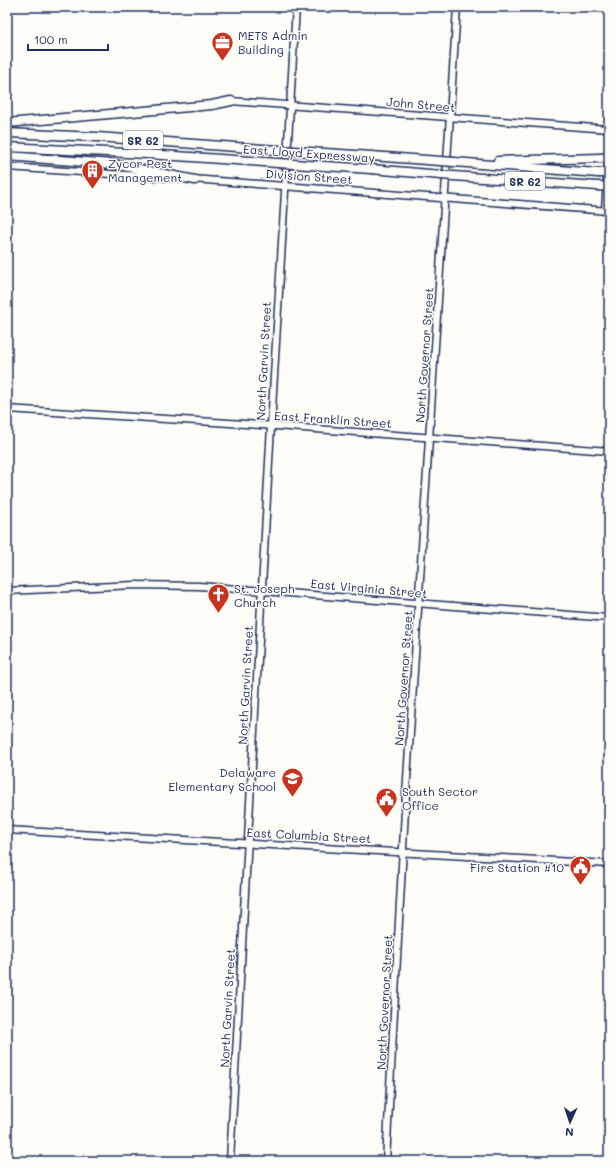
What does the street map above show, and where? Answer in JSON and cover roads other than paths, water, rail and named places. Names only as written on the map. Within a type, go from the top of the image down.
[{"type":"highway","points":[[7,123],[212,105],[231,101]]},
{"type":"highway","name":"East Lloyd Expressway","points":[[7,134],[97,137],[609,174]]},
{"type":"highway","name":"East Lloyd Expressway","points":[[7,147],[132,153],[609,187]]},
{"type":"highway","points":[[7,156],[123,166],[195,180]]},
{"type":"highway","points":[[464,163],[609,157]]},
{"type":"main road","name":"North Garvin Street","points":[[230,1161],[261,590],[296,7]]},
{"type":"main road","name":"North Governor Street","points":[[386,1161],[403,852],[457,7]]},
{"type":"main road","name":"John Street","points":[[231,101],[609,130]]},
{"type":"main road","points":[[607,210],[609,152]]},
{"type":"main road","name":"Division Street","points":[[7,167],[607,210]]},
{"type":"main road","name":"East Franklin Street","points":[[7,409],[271,426],[609,451]]},
{"type":"main road","name":"East Virginia Street","points":[[7,591],[135,585],[199,586],[609,618]]},
{"type":"main road","name":"East Columbia Street","points":[[7,830],[609,864]]},
{"type":"place","name":"METS Admin Building","points":[[222,62]]},
{"type":"place","name":"Zycor Pest Management","points":[[92,190]]},
{"type":"place","name":"St. Joseph Church","points":[[218,614]]},
{"type":"place","name":"Delaware Elementary School","points":[[292,798]]},
{"type":"place","name":"South Sector Office","points":[[387,818]]},
{"type":"place","name":"Fire Station #10","points":[[580,886]]}]
